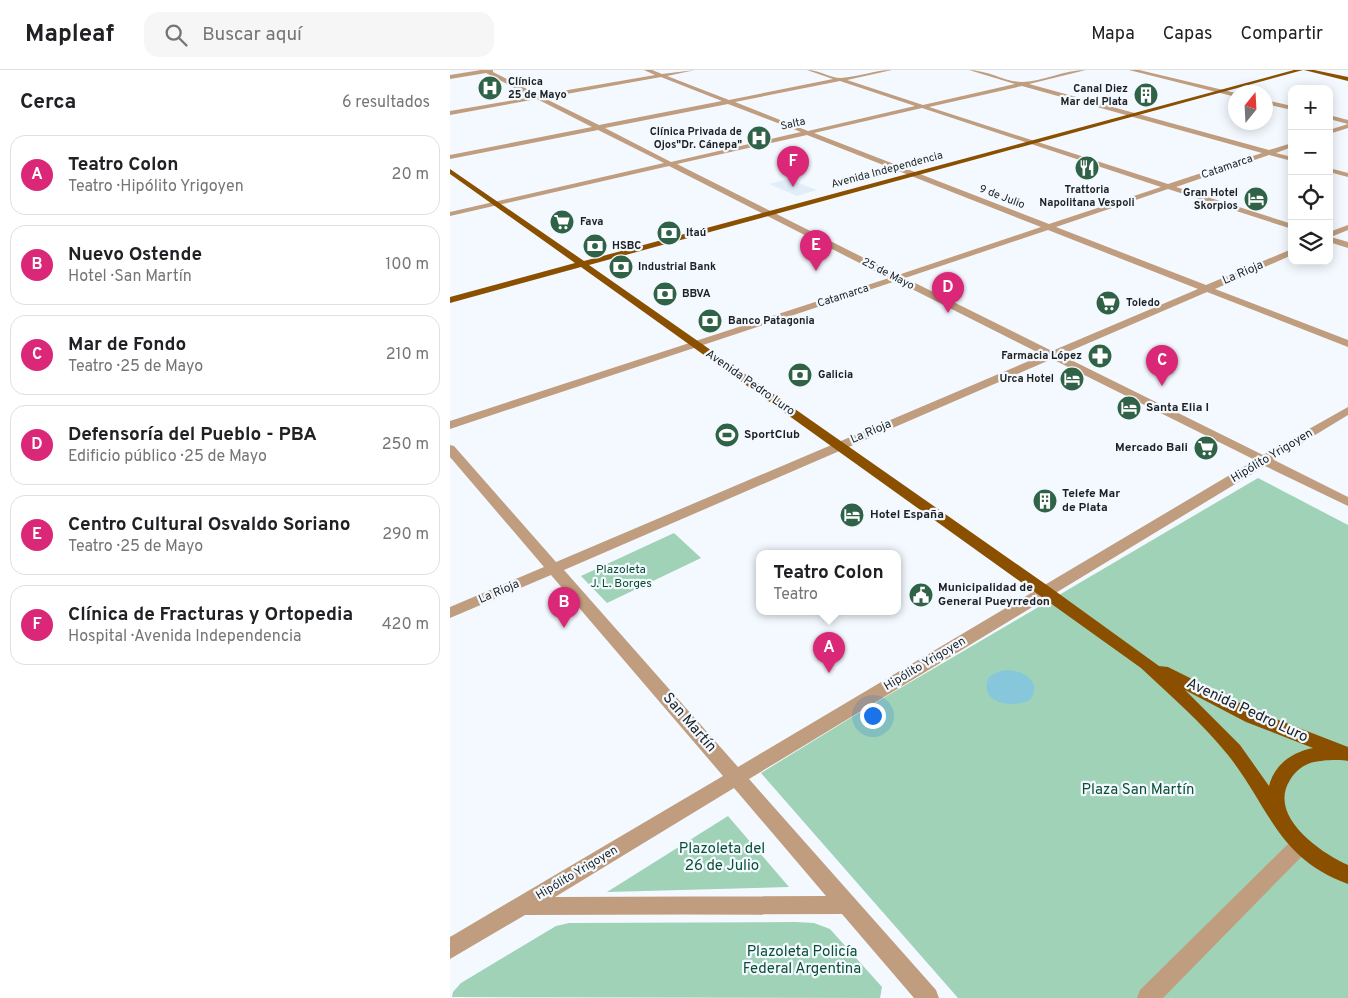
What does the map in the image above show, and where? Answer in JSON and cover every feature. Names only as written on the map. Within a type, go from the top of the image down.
[{"type":"main road","name":"Avenida Independencia","points":[[450,300],[1300,70]]},
{"type":"main road","points":[[1307,70],[1348,79]]},
{"type":"main road","name":"Avenida Pedro Luro","points":[[450,171],[1147,664],[1200,714],[1234,750],[1282,822],[1300,845],[1322,862],[1348,875]]},
{"type":"main road","name":"Avenida Pedro Luro","points":[[1147,664],[1252,717],[1348,755]]},
{"type":"main road","points":[[1282,822],[1276,798],[1278,784],[1280,777],[1293,762],[1310,755],[1331,753],[1348,755]]},
{"type":"street","points":[[450,77],[495,70]]},
{"type":"street","name":"9 de Julio","points":[[647,70],[1348,344]]},
{"type":"street","points":[[450,113],[692,70]]},
{"type":"street","points":[[810,70],[1288,226]]},
{"type":"street","points":[[450,157],[889,70]]},
{"type":"street","points":[[972,70],[1288,158]]},
{"type":"street","name":"Salta","points":[[450,214],[1083,70]]},
{"type":"street","points":[[1132,70],[1228,93]]},
{"type":"street","name":"25 de Mayo","points":[[485,71],[1348,502]]},
{"type":"street","points":[[1273,104],[1288,107]]},
{"type":"street","points":[[1333,118],[1348,122]]},
{"type":"street","points":[[1333,131],[1348,126]]},
{"type":"street","name":"Catamarca","points":[[450,425],[897,278],[1288,146]]},
{"type":"street","points":[[1333,171],[1348,175]]},
{"type":"street","points":[[1333,235],[1348,227]]},
{"type":"street","points":[[1333,239],[1348,245]]},
{"type":"street","name":"La Rioja","points":[[450,613],[1288,254]]},
{"type":"street","name":"Hipólito Yrigoyen","points":[[450,949],[1348,410]]},
{"type":"street","name":"San Martín","points":[[450,449],[556,568],[928,998]]},
{"type":"street","points":[[1148,998],[1300,845]]},
{"type":"street","points":[[522,906],[846,904]]},
{"type":"shaded area","points":[[788,179],[817,190],[797,196],[769,184]]},
{"type":"green space","name":"Plaza San Martín","points":[[1258,478],[1348,525],[1348,998],[958,998],[761,773],[880,700]]},
{"type":"green space","name":"Plazoleta J. L. Borges","points":[[674,533],[701,558],[607,603],[581,576]]},
{"type":"green space","name":"Plazoleta del 26 de Julio","points":[[728,816],[789,887],[607,892]]},
{"type":"green space","name":"Plazoleta Policía Federal Argentina","points":[[569,923],[814,923],[830,929],[882,987],[880,998],[452,997],[453,992],[461,983],[556,926]]},
{"type":"water","points":[[1008,670],[1025,675],[1033,683],[1033,694],[1030,700],[1023,703],[1006,704],[992,698],[988,693],[989,677],[1000,671]]},
{"type":"place","name":"Clínica 25 de Mayo","points":[[490,88]]},
{"type":"place","name":"Canal Diez Mar del Plata","points":[[1146,95]]},
{"type":"place","name":"Clínica Privada de Ojos\"Dr. Cánepa\"","points":[[759,138]]},
{"type":"place","name":"Trattoria Napolitana Vespoli","points":[[1087,168]]},
{"type":"place","name":"Clínica de Fracturas y Ortopedia","points":[[793,187]]},
{"type":"place","name":"Gran Hotel Skorpios","points":[[1256,199]]},
{"type":"place","name":"Fava","points":[[562,222]]},
{"type":"place","name":"Itaú","points":[[669,233]]},
{"type":"place","name":"HSBC","points":[[595,246]]},
{"type":"place","name":"Industrial Bank","points":[[621,267]]},
{"type":"place","name":"Centro Cultural Osvaldo Soriano","points":[[816,271]]},
{"type":"place","name":"BBVA","points":[[665,294]]},
{"type":"place","name":"Toledo","points":[[1108,303]]},
{"type":"place","name":"Defensoría del Pueblo - PBA","points":[[948,313]]},
{"type":"place","name":"Banco Patagonia","points":[[710,321]]},
{"type":"place","name":"Farmacia López","points":[[1100,356]]},
{"type":"place","name":"Galicia","points":[[800,375]]},
{"type":"place","name":"Urca Hotel","points":[[1072,379]]},
{"type":"place","name":"Mar de Fondo","points":[[1162,386]]},
{"type":"place","name":"Santa Elia I","points":[[1129,408]]},
{"type":"place","name":"SportClub","points":[[727,435]]},
{"type":"place","name":"Mercado Bali","points":[[1206,448]]},
{"type":"place","name":"Telefe Mar de Plata","points":[[1045,501]]},
{"type":"place","name":"Hotel España","points":[[852,515]]},
{"type":"place","name":"Municipalidad de General Pueyrredon","points":[[921,595]]},
{"type":"place","name":"Nuevo Ostende","points":[[564,628]]},
{"type":"place","name":"Teatro Colon","points":[[829,673]]}]
